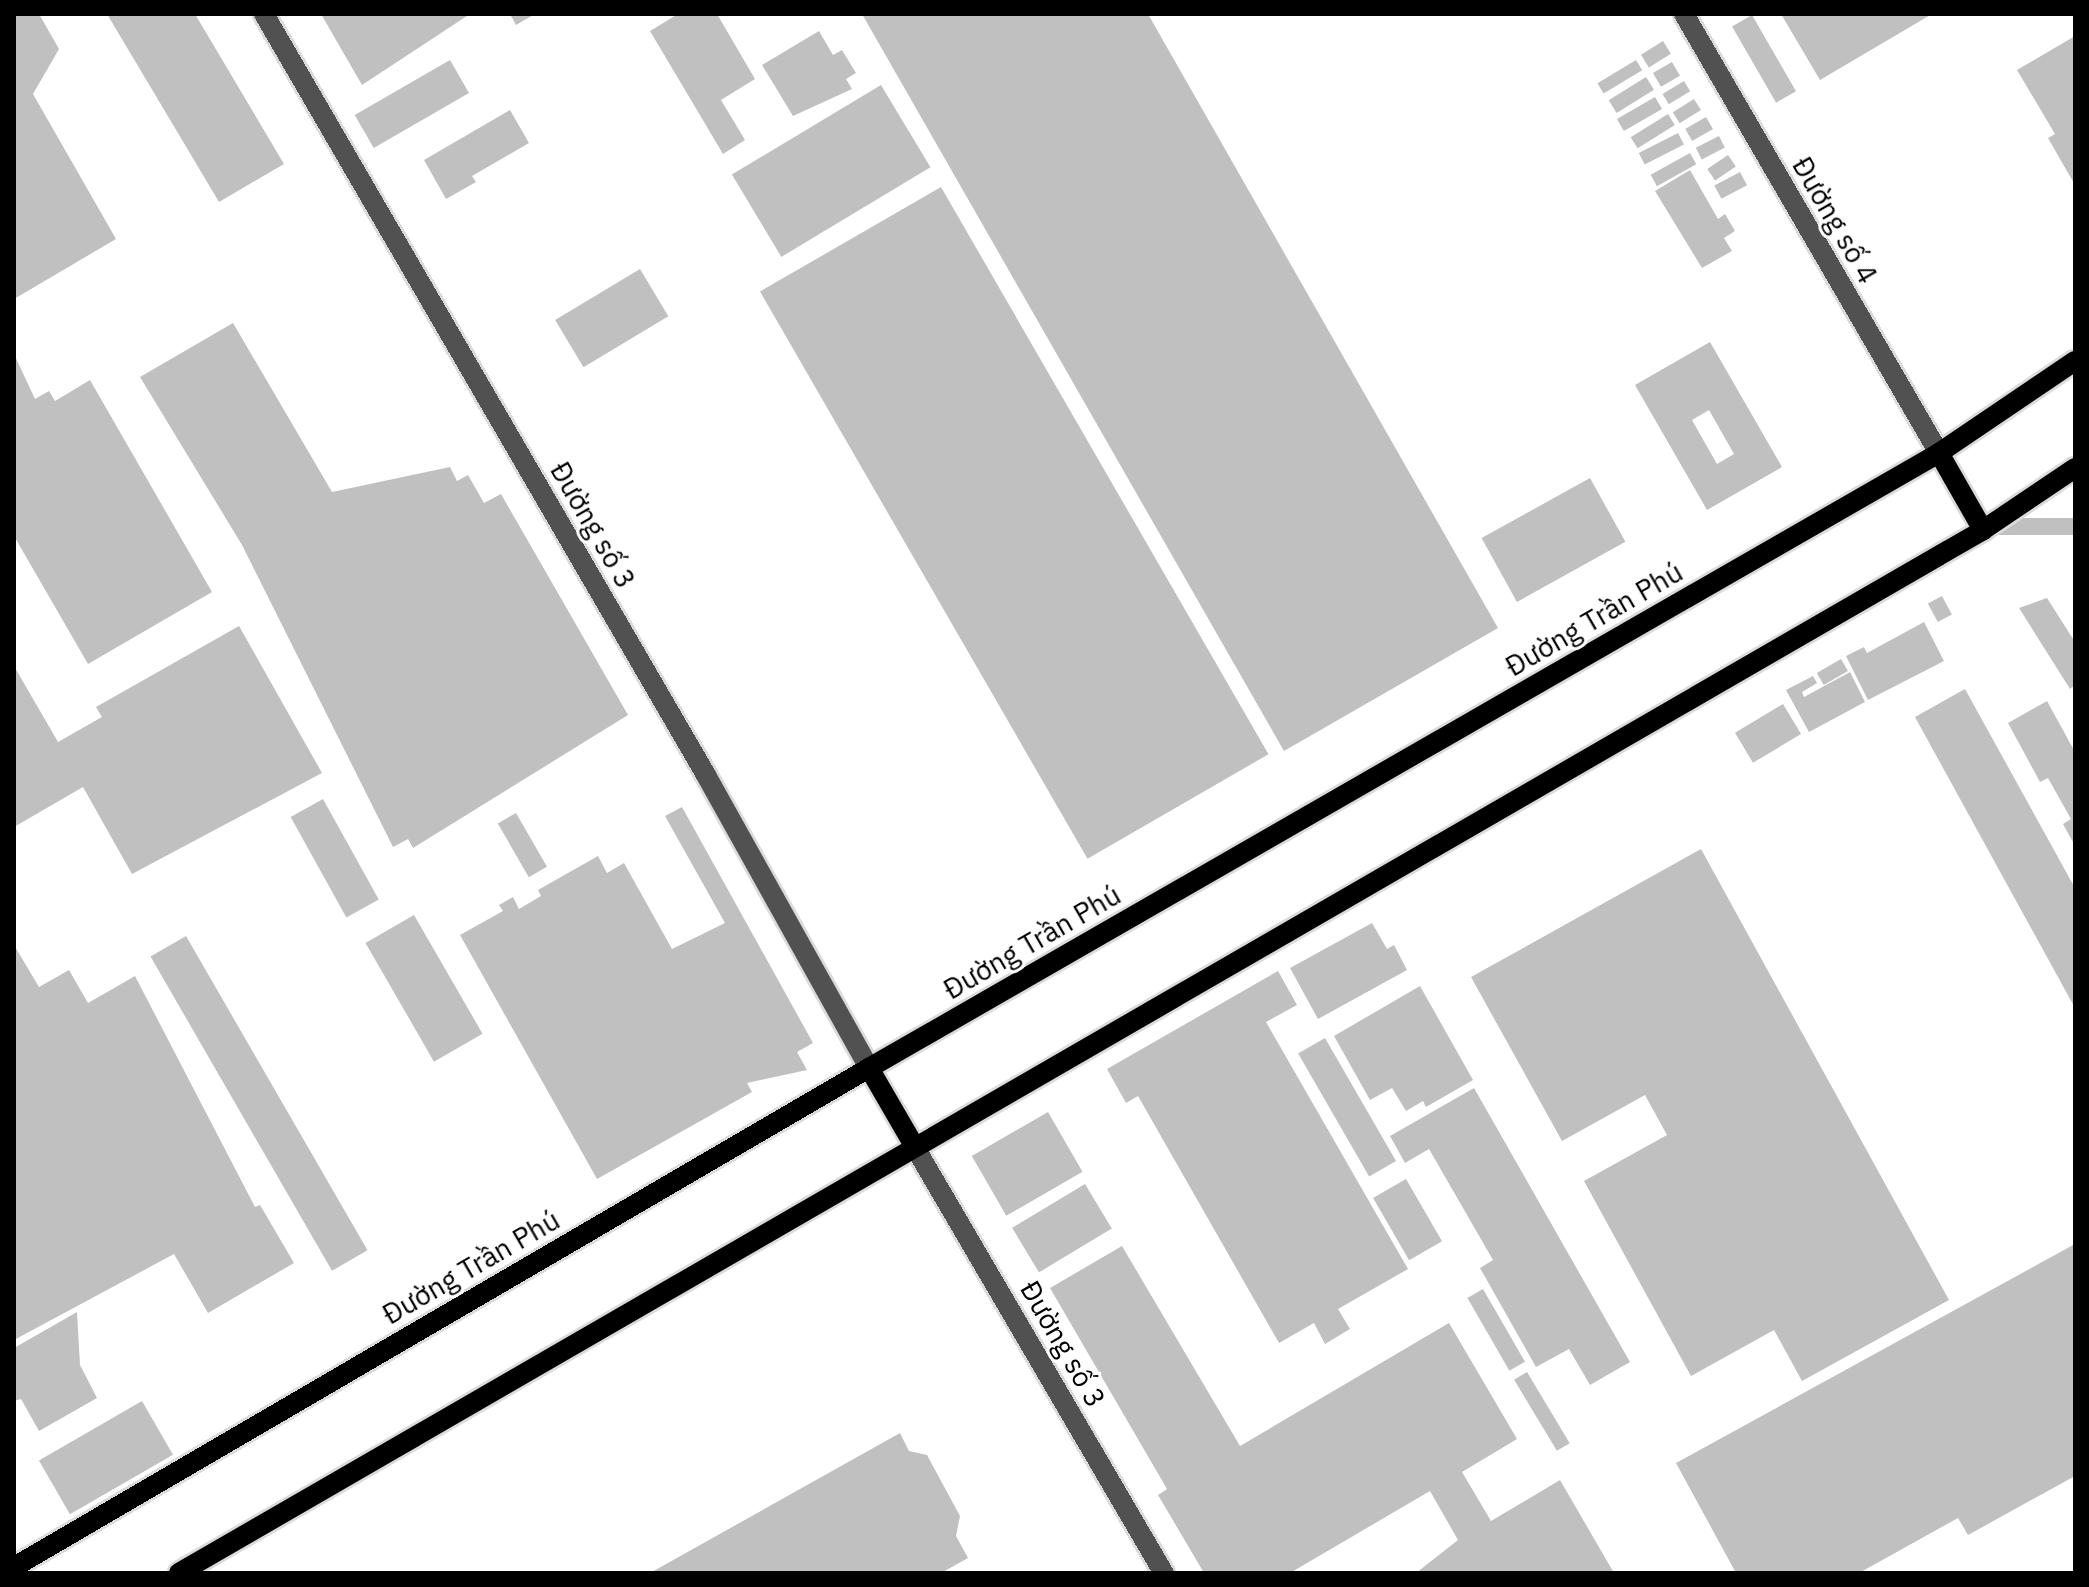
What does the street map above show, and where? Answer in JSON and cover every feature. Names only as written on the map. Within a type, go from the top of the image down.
[{"type":"main road","name":"Đường Trần Phú","points":[[18,1565],[869,1068],[1939,453],[2075,361]]},
{"type":"main road","points":[[1939,453],[1983,530]]},
{"type":"main road","points":[[179,1573],[913,1144],[1983,530],[2075,468]]},
{"type":"main road","points":[[869,1068],[913,1144]]},
{"type":"street","name":"Đường số 3","points":[[264,14],[706,775],[869,1068]]},
{"type":"street","name":"Đường số 4","points":[[1684,14],[1939,453]]},
{"type":"street","name":"Đường số 3","points":[[913,1144],[1164,1573]]},
{"type":"building","points":[[14,14],[39,14],[59,49],[33,94],[116,239],[14,299]]},
{"type":"building","points":[[107,14],[195,14],[284,164],[219,202]]},
{"type":"building","points":[[321,14],[470,14],[362,85]]},
{"type":"building","points":[[510,14],[535,14],[516,25]]},
{"type":"building","points":[[678,14],[717,14],[755,79],[721,100],[745,140],[723,154],[650,31]]},
{"type":"building","points":[[862,14],[1148,14],[1498,628],[1284,751]]},
{"type":"building","points":[[1781,14],[1932,14],[1820,80]]},
{"type":"building","points":[[1752,15],[1796,91],[1776,103],[1732,26]]},
{"type":"building","points":[[819,31],[833,55],[842,50],[856,73],[846,79],[852,89],[793,116],[762,65]]},
{"type":"building","points":[[2075,36],[2075,185],[2048,138],[2055,134],[2017,70]]},
{"type":"building","points":[[1663,41],[1671,54],[1649,67],[1641,55]]},
{"type":"building","points":[[450,60],[469,93],[374,148],[355,115]]},
{"type":"building","points":[[1636,60],[1642,70],[1604,93],[1597,83]]},
{"type":"building","points":[[1672,62],[1680,76],[1661,87],[1653,73]]},
{"type":"building","points":[[1646,77],[1654,90],[1617,113],[1609,100]]},
{"type":"building","points":[[1684,81],[1690,91],[1669,104],[1663,94]]},
{"type":"building","points":[[881,85],[930,167],[781,257],[732,175]]},
{"type":"building","points":[[1655,97],[1662,109],[1624,131],[1617,119]]},
{"type":"building","points":[[1694,99],[1701,110],[1680,123],[1673,112]]},
{"type":"building","points":[[510,110],[529,143],[472,176],[476,182],[446,199],[424,160]]},
{"type":"building","points":[[1668,114],[1675,125],[1638,148],[1631,137]]},
{"type":"building","points":[[1706,117],[1713,129],[1692,141],[1685,129]]},
{"type":"building","points":[[1678,133],[1684,145],[1645,165],[1639,153]]},
{"type":"building","points":[[1719,136],[1725,148],[1702,159],[1696,148]]},
{"type":"building","points":[[1690,153],[1696,164],[1657,186],[1651,175]]},
{"type":"building","points":[[1728,155],[1736,167],[1715,181],[1707,169]]},
{"type":"building","points":[[1690,170],[1718,219],[1725,214],[1735,231],[1724,238],[1732,251],[1702,268],[1655,191]]},
{"type":"building","points":[[1740,172],[1747,185],[1721,199],[1714,186]]},
{"type":"building","points":[[941,187],[1268,754],[1088,859],[760,292]]},
{"type":"building","points":[[640,269],[668,316],[583,367],[555,320]]},
{"type":"building","points":[[233,323],[332,492],[450,467],[457,481],[468,475],[484,503],[501,494],[628,715],[413,848],[408,839],[393,847],[242,545],[140,377]]},
{"type":"building","points":[[1710,342],[1782,467],[1707,510],[1635,385]],"holes":[[[1709,410],[1734,454],[1717,464],[1692,420]]]},
{"type":"building","points":[[14,354],[35,399],[49,391],[55,401],[90,380],[212,592],[88,664],[14,536]]},
{"type":"building","points":[[1590,478],[1625,542],[1517,602],[1482,538]]},
{"type":"building","points":[[1976,518],[2075,518],[2075,535],[1976,535]]},
{"type":"building","points":[[1942,596],[1952,615],[1938,622],[1928,604]]},
{"type":"building","points":[[2047,598],[2075,642],[2075,685],[2070,689],[2019,608]]},
{"type":"building","points":[[1924,622],[1944,661],[1868,700],[1846,656],[1864,647],[1867,653]]},
{"type":"building","points":[[239,626],[322,773],[132,874],[83,787],[14,827],[14,666],[58,742],[102,717],[96,707]]},
{"type":"building","points":[[1841,659],[1848,671],[1824,685],[1817,673]]},
{"type":"building","points":[[1850,672],[1865,702],[1809,732],[1786,690],[1813,676],[1817,683],[1802,692],[1804,697]]},
{"type":"building","points":[[1965,689],[2075,888],[2075,1008],[1915,717]]},
{"type":"building","points":[[2047,701],[2075,752],[2075,846],[2063,824],[2071,819],[2048,778],[2040,782],[2008,723]]},
{"type":"building","points":[[1783,704],[1801,734],[1753,763],[1735,733]]},
{"type":"building","points":[[323,799],[379,900],[346,918],[291,817]]},
{"type":"building","points":[[682,807],[813,1043],[797,1052],[807,1070],[747,1083],[752,1092],[597,1179],[460,935],[503,911],[499,905],[513,897],[519,909],[541,896],[538,890],[598,856],[607,873],[624,863],[672,949],[725,923],[665,816]]},
{"type":"building","points":[[516,813],[547,867],[529,877],[498,824]]},
{"type":"building","points":[[1701,849],[1949,1300],[1802,1381],[1774,1330],[1691,1376],[1584,1181],[1667,1135],[1645,1095],[1562,1141],[1471,977]]},
{"type":"building","points":[[414,915],[482,1034],[434,1062],[366,943]]},
{"type":"building","points":[[1372,923],[1387,949],[1394,945],[1407,970],[1318,1019],[1290,968]]},
{"type":"building","points":[[186,936],[368,1250],[332,1271],[150,956]]},
{"type":"building","points":[[14,945],[39,987],[69,970],[88,1003],[135,976],[255,1207],[260,1205],[294,1263],[208,1313],[174,1254],[14,1340]]},
{"type":"building","points":[[1278,971],[1297,1005],[1266,1022],[1408,1269],[1338,1309],[1350,1329],[1325,1344],[1314,1323],[1279,1343],[1138,1096],[1126,1103],[1107,1069]]},
{"type":"building","points":[[1420,986],[1473,1080],[1426,1107],[1423,1101],[1406,1111],[1392,1088],[1370,1100],[1334,1036]]},
{"type":"building","points":[[1325,1038],[1396,1161],[1369,1176],[1298,1054]]},
{"type":"building","points":[[1474,1088],[1630,1362],[1590,1385],[1569,1349],[1536,1367],[1480,1268],[1493,1260],[1429,1149],[1405,1163],[1390,1136]]},
{"type":"building","points":[[1048,1112],[1082,1172],[1006,1216],[972,1156]]},
{"type":"building","points":[[1406,1179],[1442,1241],[1409,1260],[1373,1198]]},
{"type":"building","points":[[1085,1184],[1112,1229],[1039,1272],[1012,1228]]},
{"type":"building","points":[[2075,1244],[2075,1476],[1968,1535],[1958,1518],[1859,1573],[1736,1573],[1676,1463]]},
{"type":"building","points":[[1122,1246],[1240,1446],[1449,1323],[1517,1439],[1462,1472],[1491,1521],[1560,1480],[1614,1573],[1416,1573],[1458,1540],[1430,1491],[1290,1573],[1204,1573],[1158,1495],[1167,1489],[1050,1288]]},
{"type":"building","points":[[1483,1289],[1525,1362],[1509,1371],[1467,1298]]},
{"type":"building","points":[[77,1312],[80,1365],[97,1398],[39,1431],[21,1399],[14,1401],[14,1348]]},
{"type":"building","points":[[1527,1372],[1570,1443],[1557,1451],[1514,1380]]},
{"type":"building","points":[[142,1401],[173,1455],[70,1514],[39,1460]]},
{"type":"building","points":[[900,1433],[909,1451],[927,1455],[960,1516],[956,1536],[968,1558],[941,1573],[650,1573]]}]
